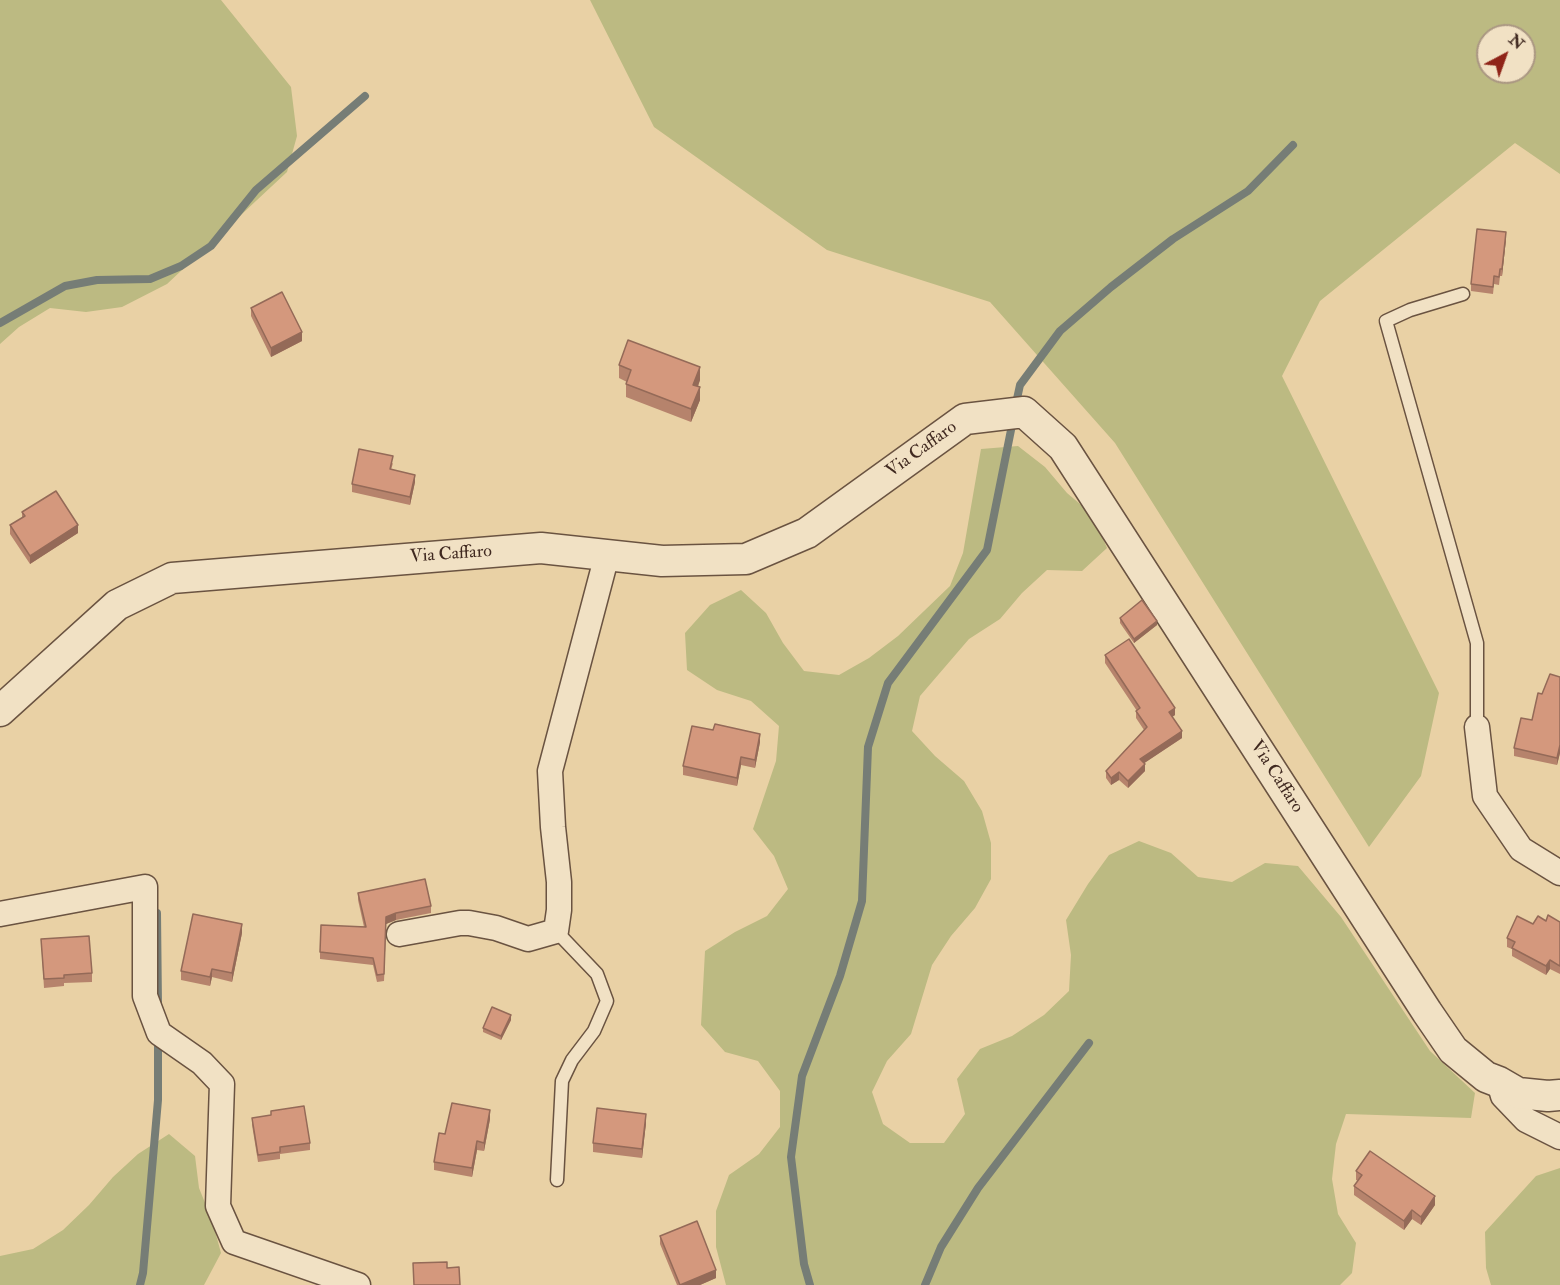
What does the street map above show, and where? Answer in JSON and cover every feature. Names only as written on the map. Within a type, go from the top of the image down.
[{"type":"street","name":"Via Caffaro","points":[[0,711],[117,604],[172,578],[541,548],[662,561],[746,559],[807,533],[965,418],[1024,412],[1063,447],[1453,1050],[1486,1077],[1518,1093],[1560,1095]]},
{"type":"street","points":[[399,934],[469,923],[496,928],[528,939],[556,931],[559,882],[550,771],[607,555]]},
{"type":"street","points":[[1478,727],[1485,796],[1521,849],[1560,873]]},
{"type":"street","points":[[0,914],[145,887],[145,996],[159,1034],[202,1063],[222,1084],[218,1206],[234,1242],[358,1285]]},
{"type":"street","points":[[1499,1082],[1503,1096],[1527,1120],[1560,1137]]},
{"type":"lane","points":[[1463,294],[1410,310],[1386,321],[1477,643],[1478,727]]},
{"type":"lane","points":[[556,931],[597,974],[607,1001],[594,1030],[572,1060],[562,1082],[557,1180]]},
{"type":"shaded area","points":[[0,0],[221,0],[291,87],[297,136],[287,172],[167,284],[122,307],[86,312],[50,308],[19,327],[0,344]]},
{"type":"shaded area","points":[[590,0],[1560,0],[1560,174],[1515,143],[1320,301],[1282,376],[1439,693],[1421,776],[1369,847],[1115,443],[990,302],[827,250],[654,127]]},
{"type":"shaded area","points":[[1018,446],[1045,467],[1067,493],[1093,515],[1107,548],[1082,571],[1047,570],[1022,593],[1000,619],[969,639],[920,696],[912,731],[935,756],[964,781],[982,811],[991,843],[991,879],[975,908],[951,936],[932,965],[911,1034],[887,1061],[872,1092],[883,1124],[910,1143],[944,1143],[965,1114],[957,1079],[980,1049],[1012,1036],[1044,1015],[1069,991],[1071,955],[1066,920],[1109,855],[1139,841],[1171,853],[1198,877],[1232,882],[1265,863],[1298,866],[1341,917],[1430,1051],[1475,1093],[1471,1118],[1346,1114],[1336,1144],[1332,1179],[1338,1214],[1356,1243],[1352,1273],[1340,1285],[726,1285],[716,1247],[716,1211],[729,1175],[759,1154],[780,1127],[780,1091],[758,1061],[725,1052],[701,1025],[705,951],[767,916],[788,889],[774,856],[753,829],[776,761],[779,726],[751,701],[717,690],[687,670],[685,633],[710,605],[741,590],[766,613],[783,643],[804,671],[839,675],[869,658],[898,636],[950,586],[963,553],[981,449]]},
{"type":"shaded area","points":[[169,1134],[195,1156],[199,1188],[212,1220],[221,1253],[204,1285],[0,1285],[0,1256],[33,1249],[63,1230],[138,1154]]},
{"type":"shaded area","points":[[1560,1168],[1560,1285],[1491,1285],[1486,1268],[1485,1232],[1536,1176]]},
{"type":"building","points":[[1477,229],[1506,232],[1502,269],[1500,269],[1499,277],[1494,276],[1493,287],[1471,284]]},
{"type":"building","points":[[282,292],[302,332],[271,348],[251,308]]},
{"type":"building","points":[[628,340],[700,367],[693,385],[700,387],[691,409],[626,384],[631,370],[619,365]]},
{"type":"building","points":[[359,449],[393,456],[390,469],[415,475],[410,497],[352,484]]},
{"type":"building","points":[[56,491],[78,525],[30,556],[10,525],[25,516],[22,512]]},
{"type":"building","points":[[1142,600],[1157,621],[1134,639],[1120,618]]},
{"type":"building","points":[[1129,639],[1175,708],[1169,712],[1182,731],[1140,759],[1145,764],[1128,781],[1119,772],[1111,778],[1106,771],[1147,727],[1136,711],[1140,708],[1105,655]]},
{"type":"building","points":[[1550,674],[1560,677],[1560,745],[1557,758],[1514,748],[1521,718],[1532,720],[1538,693],[1542,694]]},
{"type":"building","points":[[715,724],[760,734],[755,760],[741,757],[737,778],[683,766],[692,726],[713,730]]},
{"type":"building","points":[[425,879],[431,906],[386,917],[384,974],[377,975],[373,958],[320,952],[321,925],[366,927],[358,893]]},
{"type":"building","points":[[193,914],[242,924],[232,973],[212,969],[210,977],[181,971]]},
{"type":"building","points":[[1548,915],[1560,922],[1560,966],[1550,960],[1546,966],[1512,948],[1515,942],[1507,938],[1517,916],[1533,924],[1538,916],[1546,921]]},
{"type":"building","points":[[89,936],[92,973],[44,979],[41,939]]},
{"type":"building","points":[[492,1007],[511,1015],[501,1036],[483,1028]]},
{"type":"building","points":[[452,1103],[490,1110],[484,1143],[477,1141],[472,1168],[434,1162],[439,1133],[445,1134]]},
{"type":"building","points":[[304,1106],[310,1143],[280,1147],[280,1152],[258,1155],[252,1118],[271,1115],[271,1111]]},
{"type":"building","points":[[597,1108],[646,1114],[642,1149],[593,1143]]},
{"type":"building","points":[[1370,1151],[1435,1196],[1421,1217],[1412,1210],[1404,1221],[1354,1186],[1362,1175],[1356,1171]]},
{"type":"building","points":[[697,1221],[716,1270],[680,1285],[660,1236]]},
{"type":"building","points":[[447,1262],[447,1268],[459,1267],[460,1285],[414,1285],[413,1263]]},
{"type":"waterway","points":[[0,323],[65,286],[97,280],[150,279],[181,266],[211,246],[256,190],[365,96]]},
{"type":"waterway","points":[[1015,408],[1020,385],[1060,331],[1111,287],[1173,239],[1248,191],[1293,145]]},
{"type":"waterway","points":[[810,1285],[804,1264],[791,1157],[802,1076],[840,976],[862,901],[868,747],[888,683],[987,550],[1013,420]]},
{"type":"waterway","points":[[157,913],[158,1006]]},
{"type":"waterway","points":[[140,1285],[143,1273],[158,1100],[158,1037]]},
{"type":"waterway","points":[[925,1285],[941,1247],[978,1188],[1089,1043]]}]
